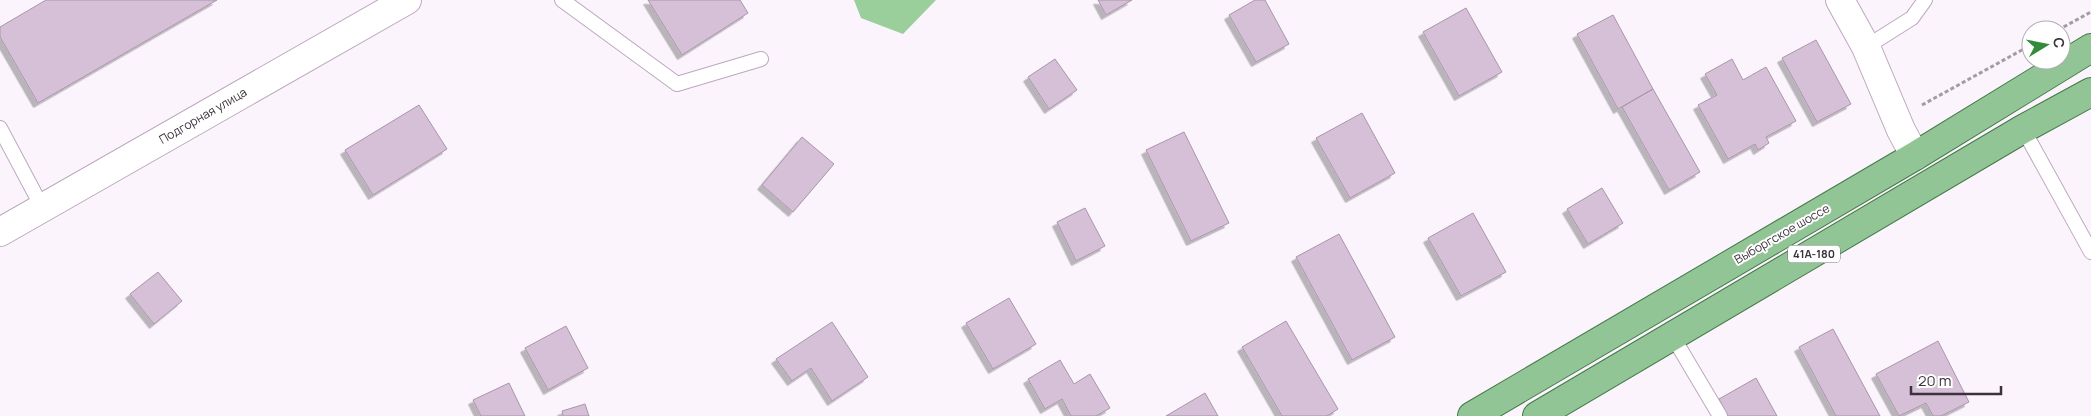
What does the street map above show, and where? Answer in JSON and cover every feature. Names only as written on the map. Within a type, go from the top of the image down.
[{"type":"main road","name":"Выборгское шоссе","points":[[1472,416],[1915,156],[2091,48]]},
{"type":"main road","name":"41А-180","points":[[1537,416],[1674,337],[2023,129],[2091,92]]},
{"type":"street","name":"Подгорная улица","points":[[0,232],[408,0]]},
{"type":"street","points":[[1840,0],[1866,47],[1915,156]]},
{"type":"lane","points":[[562,0],[677,84],[761,59]]},
{"type":"lane","points":[[1866,47],[1912,18],[1925,0]]},
{"type":"lane","points":[[0,128],[42,207]]},
{"type":"lane","points":[[2023,129],[2091,252]]},
{"type":"lane","points":[[1674,337],[1720,416]]},
{"type":"path","points":[[2071,23],[2091,12]]},
{"type":"path","points":[[1897,119],[2021,51]]},
{"type":"green space","points":[[854,0],[936,0],[903,34],[861,18]]},
{"type":"building","points":[[46,0],[217,0],[38,103],[0,37],[0,27]]},
{"type":"building","points":[[648,0],[740,0],[748,13],[682,55]]},
{"type":"building","points":[[1098,0],[1132,0],[1106,15]]},
{"type":"building","points":[[1255,0],[1265,0],[1289,44],[1256,62],[1229,15]]},
{"type":"building","points":[[1466,8],[1502,72],[1459,96],[1423,32]]},
{"type":"building","points":[[1613,15],[1653,89],[1618,109],[1577,34]]},
{"type":"building","points":[[1816,40],[1851,104],[1817,122],[1782,58]]},
{"type":"building","points":[[1055,59],[1077,90],[1049,109],[1028,77]]},
{"type":"building","points":[[1732,59],[1743,80],[1766,67],[1796,121],[1766,137],[1769,143],[1758,150],[1755,144],[1728,159],[1698,105],[1717,95],[1705,74]]},
{"type":"building","points":[[1653,89],[1700,172],[1669,190],[1622,107]]},
{"type":"building","points":[[419,105],[447,149],[373,195],[345,150]]},
{"type":"building","points":[[1362,113],[1395,173],[1350,198],[1316,138]]},
{"type":"building","points":[[1184,132],[1229,223],[1191,241],[1146,150]]},
{"type":"building","points":[[802,137],[834,164],[793,212],[762,185]]},
{"type":"building","points":[[1602,188],[1623,223],[1588,244],[1567,209]]},
{"type":"building","points":[[1085,208],[1105,246],[1076,261],[1057,222]]},
{"type":"building","points":[[1473,213],[1506,272],[1461,296],[1428,238]]},
{"type":"building","points":[[1339,234],[1395,337],[1352,360],[1296,257]]},
{"type":"building","points":[[158,272],[182,301],[154,324],[130,294]]},
{"type":"building","points":[[1009,298],[1036,344],[993,369],[966,323]]},
{"type":"building","points":[[1286,321],[1338,409],[1327,416],[1282,416],[1242,347]]},
{"type":"building","points":[[832,322],[868,377],[832,401],[811,368],[792,381],[776,359]]},
{"type":"building","points":[[566,326],[588,368],[548,390],[525,348]]},
{"type":"building","points":[[1833,329],[1880,416],[1836,416],[1799,347]]},
{"type":"building","points":[[1938,341],[1969,402],[1941,416],[1933,416],[1926,403],[1899,416],[1876,374]]},
{"type":"building","points":[[1060,360],[1074,384],[1090,374],[1110,408],[1096,416],[1071,416],[1062,399],[1045,409],[1028,379]]},
{"type":"building","points":[[1756,378],[1777,416],[1728,416],[1719,399]]},
{"type":"building","points":[[509,383],[525,416],[481,416],[473,400]]},
{"type":"building","points":[[1205,393],[1218,416],[1166,416]]},
{"type":"building","points":[[585,404],[589,416],[563,416],[562,411]]}]
